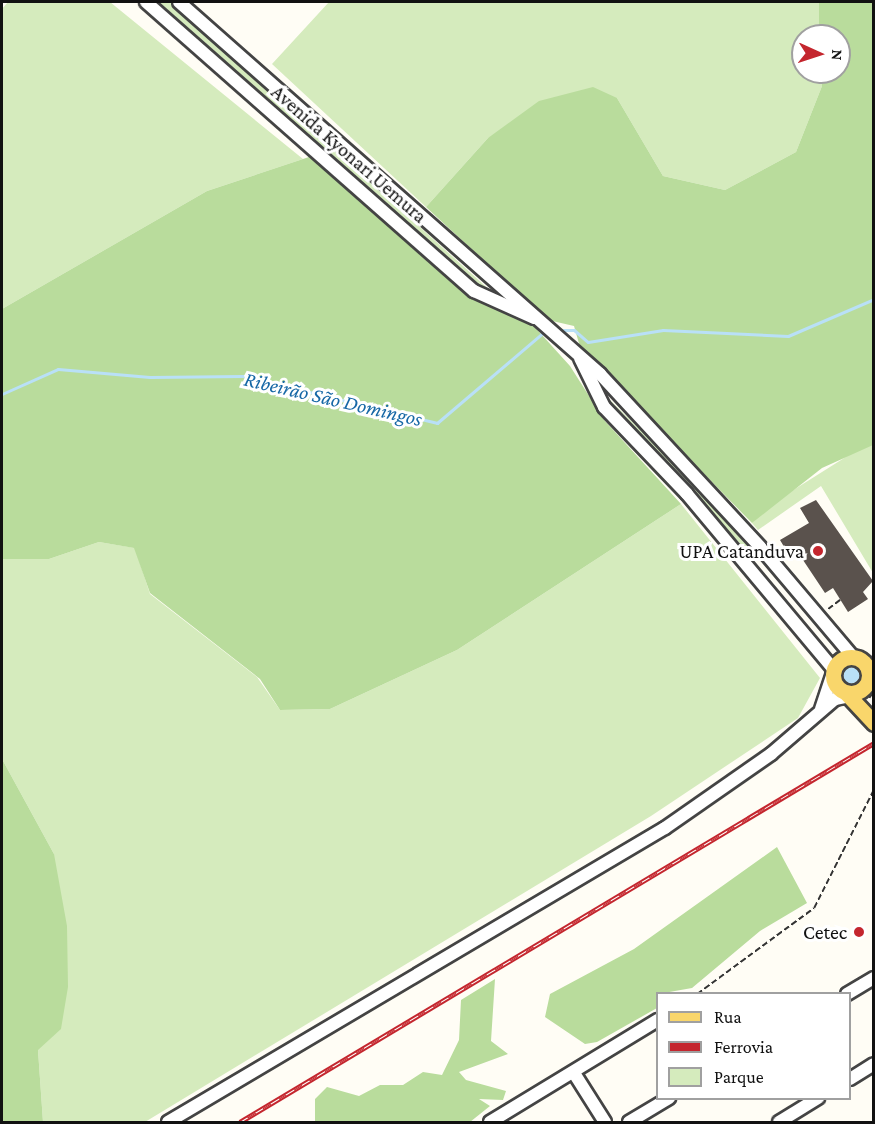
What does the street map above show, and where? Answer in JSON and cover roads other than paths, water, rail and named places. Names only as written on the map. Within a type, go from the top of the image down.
[{"type":"main road","points":[[871,697],[848,695],[834,681],[834,669],[854,657],[873,653]]},
{"type":"main road","points":[[854,657],[867,665],[871,697]]},
{"type":"main road","points":[[848,695],[871,697]]},
{"type":"street","name":"Avenida Kyonari Uemura","points":[[146,2],[474,291],[537,319]]},
{"type":"street","name":"Avenida Kyonari Uemura","points":[[179,2],[580,358],[772,560],[854,657]]},
{"type":"street","name":"Avenida Kyonari Uemura","points":[[580,358],[604,407],[754,572],[834,669]]},
{"type":"street","points":[[754,572],[772,560]]},
{"type":"street","points":[[819,714],[834,669]]},
{"type":"street","points":[[168,1122],[665,828],[819,714],[835,699],[848,695]]},
{"type":"street","points":[[849,992],[873,979]]},
{"type":"street","points":[[490,1122],[656,1021]]},
{"type":"street","points":[[851,1078],[873,1064]]},
{"type":"street","points":[[574,1072],[605,1122]]},
{"type":"street","points":[[628,1122],[666,1100]]},
{"type":"street","points":[[778,1122],[815,1100]]},
{"type":"water","points":[[852,664],[857,665],[863,671],[863,681],[857,687],[852,688],[847,687],[841,681],[840,676],[841,671],[847,665]]},
{"type":"waterway","name":"Ribeirão São Domingos","points":[[557,330],[574,330],[588,342],[663,330],[788,336],[874,299]]},
{"type":"waterway","name":"Ribeirão São Domingos","points":[[2,394],[58,369],[150,377],[243,376],[437,423],[545,331]]},
{"type":"railway","points":[[240,1122],[874,743]]},
{"type":"place","name":"UPA Catanduva","points":[[818,551]]},
{"type":"place","name":"Cetec","points":[[859,932]]}]
